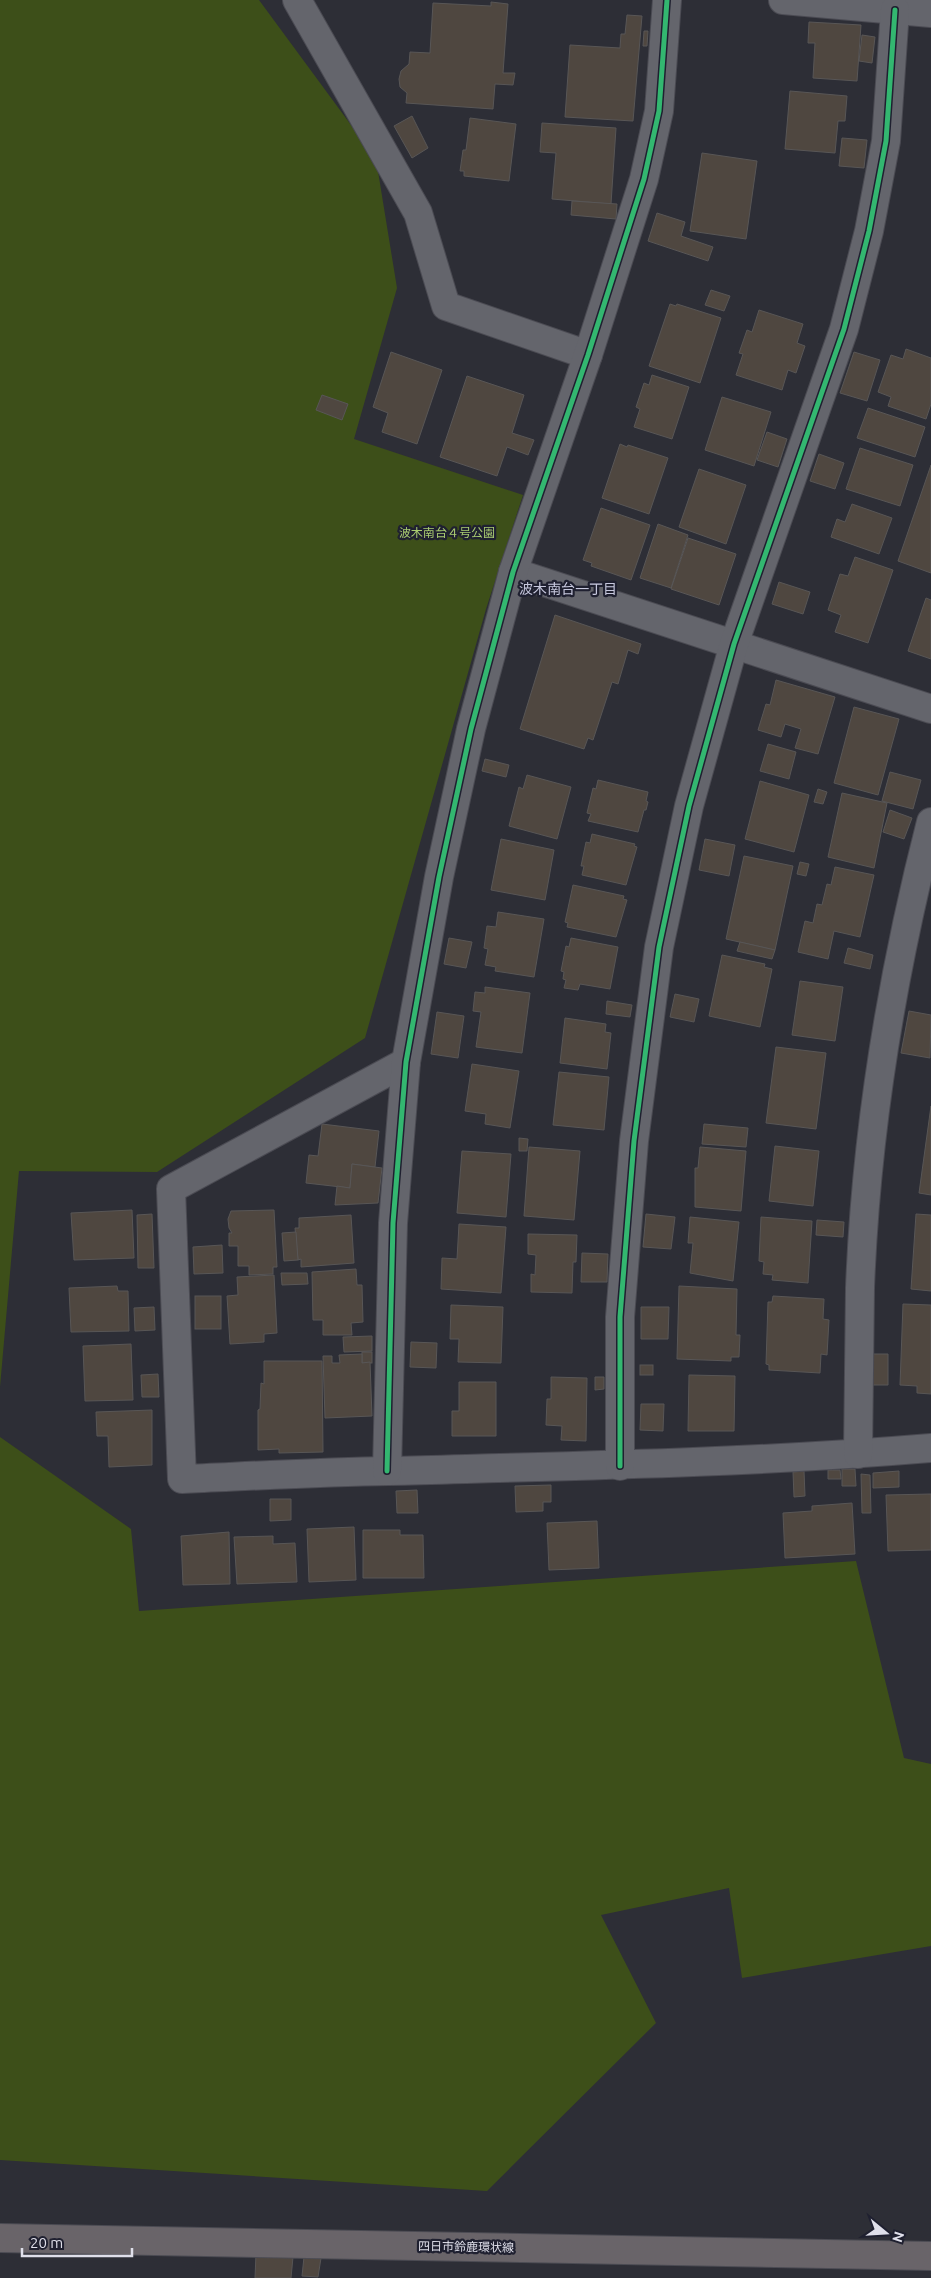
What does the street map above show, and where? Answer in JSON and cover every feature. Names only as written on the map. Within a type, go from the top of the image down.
[{"type":"main road","name":"四日市鈴鹿環状線","points":[[0,2238],[931,2256]]},
{"type":"street","points":[[297,0],[418,213],[446,306],[588,355]]},
{"type":"street","points":[[387,1471],[393,1223],[406,1062],[439,877],[470,729],[513,572],[588,355],[648,162],[659,111],[667,0]]},
{"type":"street","points":[[783,0],[931,13]]},
{"type":"street","points":[[620,1466],[620,1316],[634,1141],[659,947],[689,806],[734,644],[844,328],[869,231],[886,140],[895,10]]},
{"type":"street","points":[[513,572],[931,709]]},
{"type":"street","points":[[858,1454],[860,1287],[870,1153],[881,1065],[896,978],[916,878],[931,822]]},
{"type":"street","points":[[406,1062],[171,1189],[182,1479],[387,1471],[620,1466],[858,1454],[931,1448]]},
{"type":"green space","name":"波木南台４号公園","points":[[0,0],[259,0],[376,159],[397,288],[354,439],[523,495],[486,609],[365,1038],[157,1172],[19,1171],[0,1387]]},
{"type":"green space","points":[[0,1437],[131,1529],[139,1611],[856,1561],[904,1758],[931,1764],[931,1946],[742,1978],[729,1888],[601,1915],[656,2023],[487,2191],[0,2160]]},
{"type":"building","points":[[491,2],[508,4],[503,73],[515,73],[513,85],[495,84],[493,109],[406,103],[407,93],[400,87],[401,71],[409,64],[410,52],[430,53],[433,3],[491,6]]},
{"type":"building","points":[[627,15],[642,16],[633,121],[565,117],[570,45],[620,48],[621,34],[625,34]]},
{"type":"building","points":[[809,22],[861,25],[857,81],[813,78],[815,43],[808,43]]},
{"type":"building","points":[[644,31],[648,31],[647,46],[643,46]]},
{"type":"building","points":[[862,35],[875,37],[872,63],[859,61]]},
{"type":"building","points":[[790,91],[847,96],[845,121],[838,121],[835,153],[785,149]]},
{"type":"building","points":[[412,116],[428,148],[412,158],[394,126]]},
{"type":"building","points":[[470,118],[516,124],[509,181],[464,176],[464,171],[460,171],[463,150],[466,150]]},
{"type":"building","points":[[542,123],[616,128],[611,204],[552,199],[556,153],[540,152]]},
{"type":"building","points":[[842,138],[867,140],[864,168],[839,166]]},
{"type":"building","points":[[702,153],[757,161],[746,239],[690,231]]},
{"type":"building","points":[[572,201],[617,204],[616,219],[571,215]]},
{"type":"building","points":[[657,213],[685,222],[681,236],[713,247],[708,261],[648,241]]},
{"type":"building","points":[[711,290],[730,296],[724,311],[705,305]]},
{"type":"building","points":[[670,304],[676,306],[677,304],[721,318],[700,383],[649,366]]},
{"type":"building","points":[[759,310],[803,324],[797,343],[805,346],[796,373],[788,370],[782,390],[736,375],[743,354],[739,353],[747,330],[752,332]]},
{"type":"building","points":[[906,349],[931,358],[931,404],[926,419],[888,406],[891,397],[878,392],[891,355],[903,359]]},
{"type":"building","points":[[391,352],[442,370],[417,444],[382,432],[388,413],[373,407]]},
{"type":"building","points":[[854,352],[880,360],[867,401],[840,393]]},
{"type":"building","points":[[652,375],[689,387],[672,439],[634,427],[640,409],[636,407],[644,383],[649,385]]},
{"type":"building","points":[[467,376],[524,395],[512,433],[534,440],[528,455],[507,447],[497,476],[440,457]]},
{"type":"building","points":[[322,395],[348,404],[342,420],[316,410]]},
{"type":"building","points":[[722,397],[771,412],[754,466],[705,450]]},
{"type":"building","points":[[868,408],[925,427],[915,457],[857,438]]},
{"type":"building","points":[[767,432],[787,439],[778,467],[757,460]]},
{"type":"building","points":[[620,444],[668,458],[649,514],[602,498]]},
{"type":"building","points":[[860,448],[913,465],[900,506],[846,489]]},
{"type":"building","points":[[819,454],[844,463],[835,489],[810,481]]},
{"type":"building","points":[[931,465],[931,573],[898,561]]},
{"type":"building","points":[[699,469],[746,485],[726,544],[679,527]]},
{"type":"building","points":[[852,504],[892,518],[879,554],[831,537],[837,519],[845,522]]},
{"type":"building","points":[[601,508],[650,525],[631,580],[591,566],[592,563],[583,560]]},
{"type":"building","points":[[658,524],[688,535],[671,588],[640,578]]},
{"type":"building","points":[[688,538],[736,554],[719,605],[671,589]]},
{"type":"building","points":[[855,557],[893,570],[868,643],[835,632],[841,615],[828,610],[840,574],[848,576]]},
{"type":"building","points":[[779,582],[810,592],[803,614],[772,604]]},
{"type":"building","points":[[926,598],[931,600],[931,659],[908,651]]},
{"type":"building","points":[[555,615],[641,644],[638,654],[628,650],[618,684],[612,682],[593,740],[588,738],[584,749],[520,729]]},
{"type":"building","points":[[776,680],[835,697],[818,754],[795,748],[801,729],[785,724],[781,737],[758,730],[766,704],[770,705]]},
{"type":"building","points":[[854,707],[899,719],[878,795],[834,783]]},
{"type":"building","points":[[768,744],[796,752],[789,779],[760,771]]},
{"type":"building","points":[[485,759],[509,765],[506,777],[482,771]]},
{"type":"building","points":[[890,772],[921,780],[913,809],[882,801]]},
{"type":"building","points":[[527,775],[571,787],[557,839],[509,826],[519,787],[523,789]]},
{"type":"building","points":[[598,780],[648,792],[646,810],[644,810],[638,832],[588,821],[591,814],[587,813],[593,788],[596,789]]},
{"type":"building","points":[[760,781],[809,795],[794,852],[745,839]]},
{"type":"building","points":[[818,789],[827,792],[823,804],[814,802]]},
{"type":"building","points":[[842,793],[887,803],[874,868],[828,857]]},
{"type":"building","points":[[890,810],[912,818],[904,839],[883,832]]},
{"type":"building","points":[[592,834],[635,844],[634,846],[637,847],[626,885],[582,875],[584,866],[581,866],[586,842],[590,843]]},
{"type":"building","points":[[501,839],[554,850],[545,900],[491,890]]},
{"type":"building","points":[[705,839],[735,845],[729,876],[699,870]]},
{"type":"building","points":[[744,856],[793,866],[775,950],[726,939]]},
{"type":"building","points":[[800,862],[809,864],[806,876],[797,874]]},
{"type":"building","points":[[835,867],[874,875],[860,937],[834,931],[828,959],[798,952],[805,921],[813,923],[817,904],[822,905],[827,884],[831,885]]},
{"type":"building","points":[[573,885],[624,896],[623,899],[627,900],[616,937],[567,927],[568,923],[565,922]]},
{"type":"building","points":[[498,912],[544,919],[534,977],[495,971],[496,967],[485,965],[488,949],[484,948],[487,926],[496,927]]},
{"type":"building","points":[[449,938],[472,942],[466,968],[444,964]]},
{"type":"building","points":[[571,938],[618,947],[610,989],[580,984],[578,990],[564,988],[566,980],[563,979],[564,972],[561,971],[566,946],[569,947]]},
{"type":"building","points":[[740,942],[775,950],[772,959],[737,951]]},
{"type":"building","points":[[848,948],[873,955],[870,969],[844,963]]},
{"type":"building","points":[[722,955],[765,964],[764,967],[772,969],[760,1027],[709,1016]]},
{"type":"building","points":[[800,981],[843,987],[835,1041],[792,1035]]},
{"type":"building","points":[[485,987],[530,993],[522,1053],[476,1047],[481,1012],[473,1011],[475,992],[485,993]]},
{"type":"building","points":[[675,994],[699,999],[694,1022],[670,1017]]},
{"type":"building","points":[[607,1001],[632,1005],[630,1017],[606,1014]]},
{"type":"building","points":[[909,1011],[931,1015],[930,1058],[901,1053]]},
{"type":"building","points":[[437,1012],[464,1016],[458,1058],[431,1054]]},
{"type":"building","points":[[565,1018],[606,1024],[605,1032],[611,1033],[607,1069],[560,1063]]},
{"type":"building","points":[[776,1047],[826,1053],[816,1129],[766,1123]]},
{"type":"building","points":[[472,1064],[519,1071],[510,1128],[485,1124],[486,1114],[465,1111]]},
{"type":"building","points":[[559,1072],[609,1077],[604,1130],[553,1125]]},
{"type":"building","points":[[931,1106],[931,1195],[919,1193]]},
{"type":"building","points":[[322,1124],[379,1131],[375,1167],[352,1164],[350,1188],[306,1183],[309,1155],[318,1156]]},
{"type":"building","points":[[704,1124],[748,1128],[746,1147],[702,1144]]},
{"type":"building","points":[[519,1138],[528,1139],[527,1151],[519,1151]]},
{"type":"building","points":[[775,1146],[819,1151],[813,1206],[769,1201]]},
{"type":"building","points":[[529,1147],[580,1151],[574,1220],[524,1216]]},
{"type":"building","points":[[700,1147],[746,1151],[741,1211],[695,1207],[695,1168],[698,1168]]},
{"type":"building","points":[[462,1151],[511,1154],[506,1217],[457,1213]]},
{"type":"building","points":[[352,1164],[382,1168],[378,1203],[335,1205],[337,1186],[350,1188]]},
{"type":"building","points":[[132,1210],[134,1258],[74,1260],[71,1213]]},
{"type":"building","points":[[274,1210],[277,1267],[273,1267],[273,1274],[249,1275],[249,1266],[238,1266],[238,1246],[229,1246],[229,1233],[232,1233],[229,1228],[228,1219],[231,1211]]},
{"type":"building","points":[[152,1214],[154,1268],[138,1268],[137,1215]]},
{"type":"building","points":[[646,1214],[675,1217],[671,1249],[643,1247]]},
{"type":"building","points":[[916,1214],[931,1215],[931,1291],[911,1289]]},
{"type":"building","points":[[351,1215],[354,1263],[301,1267],[301,1259],[298,1260],[295,1228],[299,1228],[299,1218]]},
{"type":"building","points":[[690,1217],[739,1222],[733,1281],[690,1273],[693,1243],[688,1243]]},
{"type":"building","points":[[761,1217],[812,1221],[808,1283],[772,1280],[773,1275],[763,1274],[764,1262],[759,1261]]},
{"type":"building","points":[[817,1220],[844,1222],[843,1237],[816,1235]]},
{"type":"building","points":[[459,1224],[506,1227],[501,1293],[441,1289],[442,1258],[457,1259]]},
{"type":"building","points":[[296,1232],[298,1260],[284,1261],[282,1233]]},
{"type":"building","points":[[528,1234],[577,1235],[576,1262],[573,1262],[572,1293],[531,1292],[531,1274],[535,1275],[536,1255],[528,1254]]},
{"type":"building","points":[[222,1245],[223,1273],[194,1274],[193,1247]]},
{"type":"building","points":[[582,1253],[608,1254],[607,1282],[581,1282]]},
{"type":"building","points":[[356,1269],[357,1285],[362,1285],[363,1322],[351,1323],[352,1335],[323,1335],[323,1320],[313,1320],[312,1272]]},
{"type":"building","points":[[281,1273],[307,1273],[308,1284],[282,1285]]},
{"type":"building","points":[[274,1275],[277,1333],[264,1334],[264,1342],[230,1344],[227,1296],[238,1295],[237,1277]]},
{"type":"building","points":[[117,1286],[118,1291],[128,1291],[129,1331],[71,1332],[69,1288]]},
{"type":"building","points":[[679,1286],[737,1289],[736,1335],[740,1335],[739,1357],[731,1357],[731,1361],[677,1359]]},
{"type":"building","points":[[195,1296],[221,1296],[221,1329],[195,1329]]},
{"type":"building","points":[[773,1296],[824,1299],[823,1319],[829,1320],[827,1355],[821,1354],[820,1373],[769,1370],[769,1365],[766,1364],[768,1302],[772,1302]]},
{"type":"building","points":[[903,1304],[931,1305],[931,1394],[917,1393],[917,1386],[900,1385]]},
{"type":"building","points":[[451,1305],[503,1307],[501,1363],[458,1362],[459,1339],[450,1339]]},
{"type":"building","points":[[154,1307],[155,1330],[135,1331],[134,1308]]},
{"type":"building","points":[[641,1307],[669,1307],[668,1339],[641,1339]]},
{"type":"building","points":[[372,1336],[372,1351],[344,1352],[343,1337]]},
{"type":"building","points":[[411,1342],[437,1343],[436,1368],[410,1367]]},
{"type":"building","points":[[131,1344],[133,1400],[85,1401],[83,1346]]},
{"type":"building","points":[[362,1352],[372,1352],[372,1363],[362,1363]]},
{"type":"building","points":[[362,1354],[362,1363],[370,1362],[372,1416],[325,1418],[323,1356],[332,1356],[332,1363],[340,1363],[339,1355]]},
{"type":"building","points":[[873,1354],[888,1354],[888,1385],[872,1385]]},
{"type":"building","points":[[264,1361],[322,1361],[323,1452],[279,1453],[279,1449],[258,1450],[258,1410],[260,1409],[261,1383],[264,1384]]},
{"type":"building","points":[[640,1365],[653,1365],[653,1375],[640,1375]]},
{"type":"building","points":[[158,1374],[159,1397],[142,1397],[141,1375]]},
{"type":"building","points":[[689,1375],[735,1376],[734,1431],[688,1431]]},
{"type":"building","points":[[551,1377],[587,1378],[586,1441],[561,1440],[562,1426],[546,1425],[547,1399],[551,1399]]},
{"type":"building","points":[[595,1377],[604,1377],[604,1389],[595,1390]]},
{"type":"building","points":[[459,1382],[496,1382],[496,1436],[452,1436],[452,1411],[459,1411]]},
{"type":"building","points":[[641,1404],[664,1404],[663,1431],[640,1430]]},
{"type":"building","points":[[152,1410],[152,1465],[109,1467],[108,1436],[97,1436],[96,1412]]},
{"type":"building","points":[[842,1469],[855,1469],[856,1486],[842,1486]]},
{"type":"building","points":[[828,1470],[840,1470],[841,1479],[828,1479]]},
{"type":"building","points":[[804,1471],[805,1496],[794,1497],[793,1472]]},
{"type":"building","points":[[899,1471],[899,1487],[873,1488],[873,1473]]},
{"type":"building","points":[[861,1474],[870,1475],[871,1513],[862,1513]]},
{"type":"building","points":[[551,1485],[551,1502],[543,1502],[543,1511],[516,1512],[515,1486]]},
{"type":"building","points":[[417,1490],[418,1513],[397,1513],[396,1491]]},
{"type":"building","points":[[931,1494],[931,1550],[888,1551],[886,1495]]},
{"type":"building","points":[[270,1499],[291,1499],[291,1520],[270,1521]]},
{"type":"building","points":[[852,1503],[855,1554],[785,1558],[783,1513],[812,1511],[812,1506]]},
{"type":"building","points":[[597,1521],[599,1568],[549,1570],[547,1523]]},
{"type":"building","points":[[354,1527],[356,1580],[309,1582],[307,1529]]},
{"type":"building","points":[[363,1530],[400,1530],[400,1535],[423,1535],[424,1578],[363,1578]]},
{"type":"building","points":[[229,1532],[230,1584],[183,1585],[181,1536]]},
{"type":"building","points":[[273,1536],[273,1544],[295,1543],[297,1582],[237,1584],[234,1537]]},
{"type":"building","points":[[256,2254],[293,2257],[291,2278],[255,2278]]},
{"type":"building","points":[[304,2257],[321,2258],[318,2277],[302,2276]]},
{"type":"cycle path","points":[[387,1471],[393,1223],[406,1062],[439,877],[471,729],[513,572],[588,355],[644,179],[659,111],[667,0]]},
{"type":"cycle path","points":[[620,1466],[620,1317],[634,1141],[659,947],[689,806],[734,644],[844,329],[869,231],[886,141],[895,10]]},
{"type":"district","name":"波木南台一丁目","points":[[568,589]]}]
